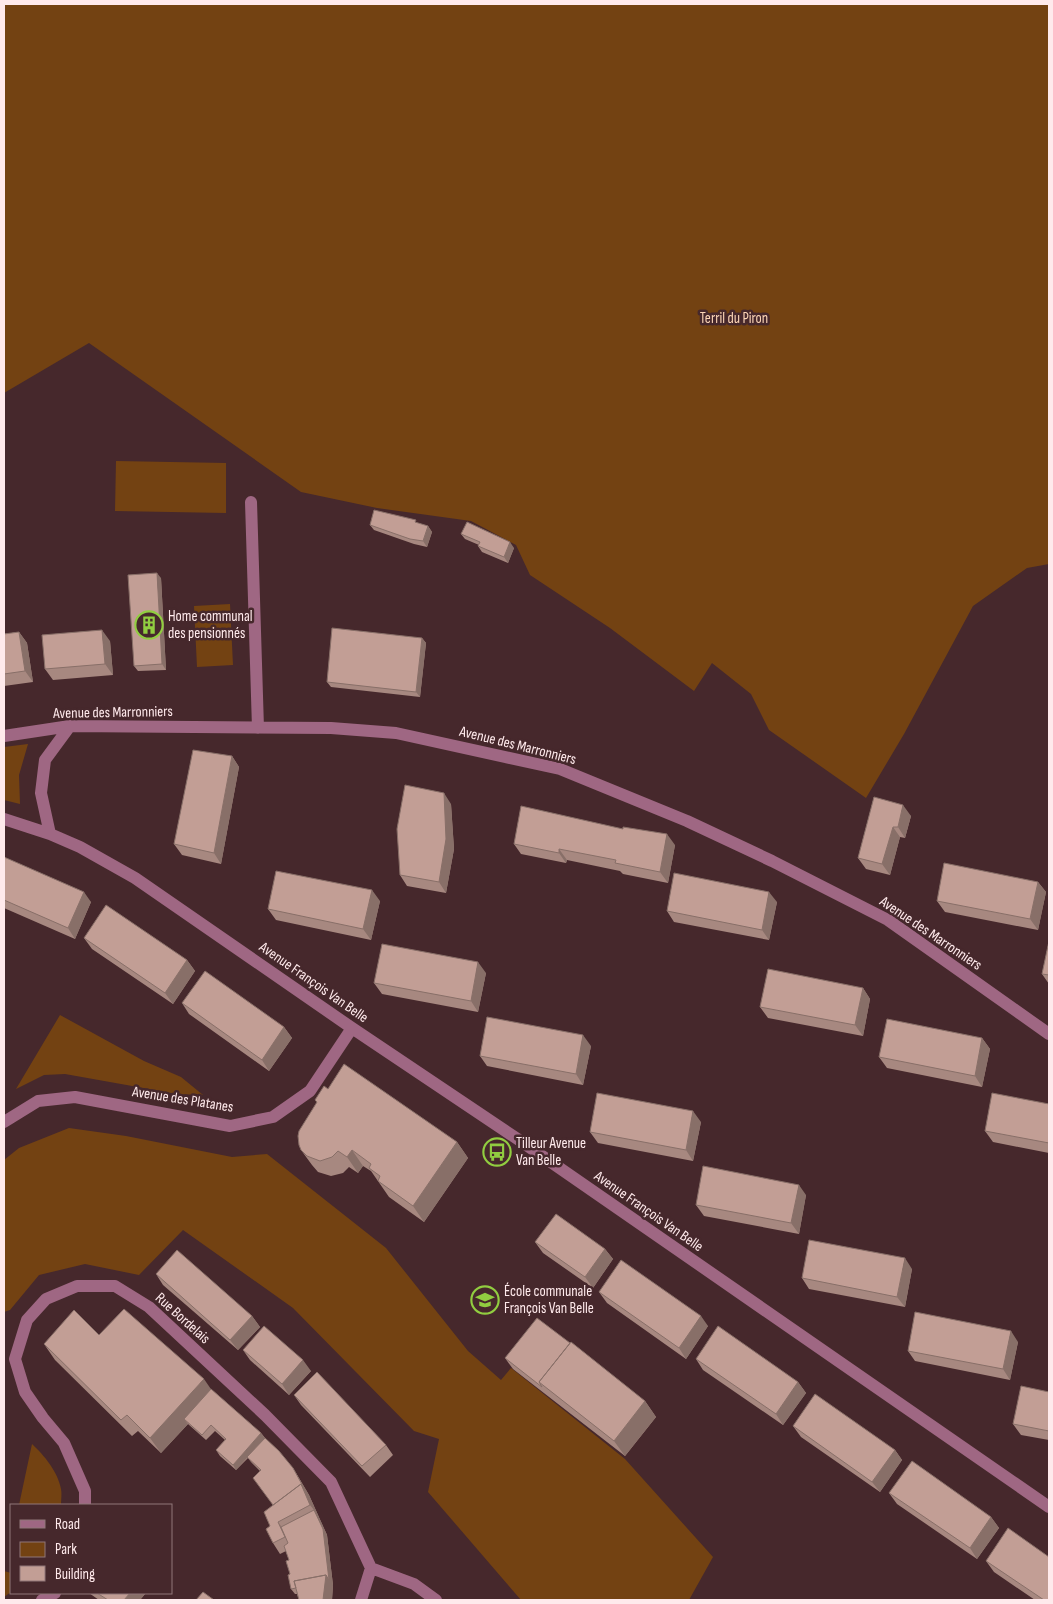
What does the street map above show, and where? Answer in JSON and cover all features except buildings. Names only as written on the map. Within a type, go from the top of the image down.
[{"type":"street","points":[[251,502],[258,728]]},
{"type":"street","points":[[50,834],[41,793],[44,760],[70,726]]},
{"type":"street","name":"Avenue des Marronniers","points":[[4,736],[70,726],[331,728],[396,733],[560,769],[687,821],[772,861],[888,920],[1049,1034]]},
{"type":"street","name":"Avenue François Van Belle","points":[[4,819],[50,834],[80,847],[135,878],[514,1137],[1049,1507]]},
{"type":"street","name":"Avenue des Platanes","points":[[4,1122],[38,1101],[76,1097],[230,1126],[273,1117],[310,1091],[352,1028]]},
{"type":"street","name":"Rue Bordelais","points":[[84,1504],[85,1492],[64,1443],[42,1418],[25,1392],[15,1359],[27,1320],[46,1299],[77,1286],[115,1286],[149,1307],[265,1415],[331,1482],[371,1568]]},
{"type":"street","points":[[361,1600],[371,1568],[414,1584],[436,1600]]},
{"type":"street","points":[[42,1600],[53,1594]]},
{"type":"green space","name":"Terril du Piron","points":[[4,4],[1049,4],[1049,564],[1027,568],[973,606],[904,734],[866,798],[769,730],[751,694],[712,663],[694,691],[610,628],[530,575],[516,545],[471,521],[377,508],[301,492],[89,343],[4,393]]},
{"type":"green space","points":[[116,461],[226,463],[226,513],[115,511]]},
{"type":"green space","points":[[230,604],[233,665],[197,667],[194,606]]},
{"type":"green space","points":[[28,744],[19,775],[20,804],[4,800],[4,747]]},
{"type":"green space","points":[[60,1015],[144,1061],[181,1077],[203,1095],[177,1094],[65,1074],[44,1075],[16,1089]]},
{"type":"green space","points":[[69,1128],[126,1136],[232,1157],[267,1154],[386,1248],[468,1351],[501,1380],[511,1368],[625,1459],[713,1557],[689,1600],[521,1600],[428,1492],[439,1439],[414,1431],[293,1308],[183,1230],[139,1275],[85,1264],[39,1275],[10,1310],[4,1312],[4,1160],[19,1148]]},
{"type":"green space","points":[[32,1444],[46,1459],[57,1476],[61,1491],[61,1504],[19,1504]]},
{"type":"green space","points":[[4,1571],[10,1573],[10,1593],[4,1597]]},
{"type":"place","name":"Home communal des pensionnés","points":[[149,625]]},
{"type":"place","name":"Tilleur Avenue Van Belle","points":[[497,1152]]},
{"type":"place","name":"École communale François Van Belle","points":[[485,1300]]}]
